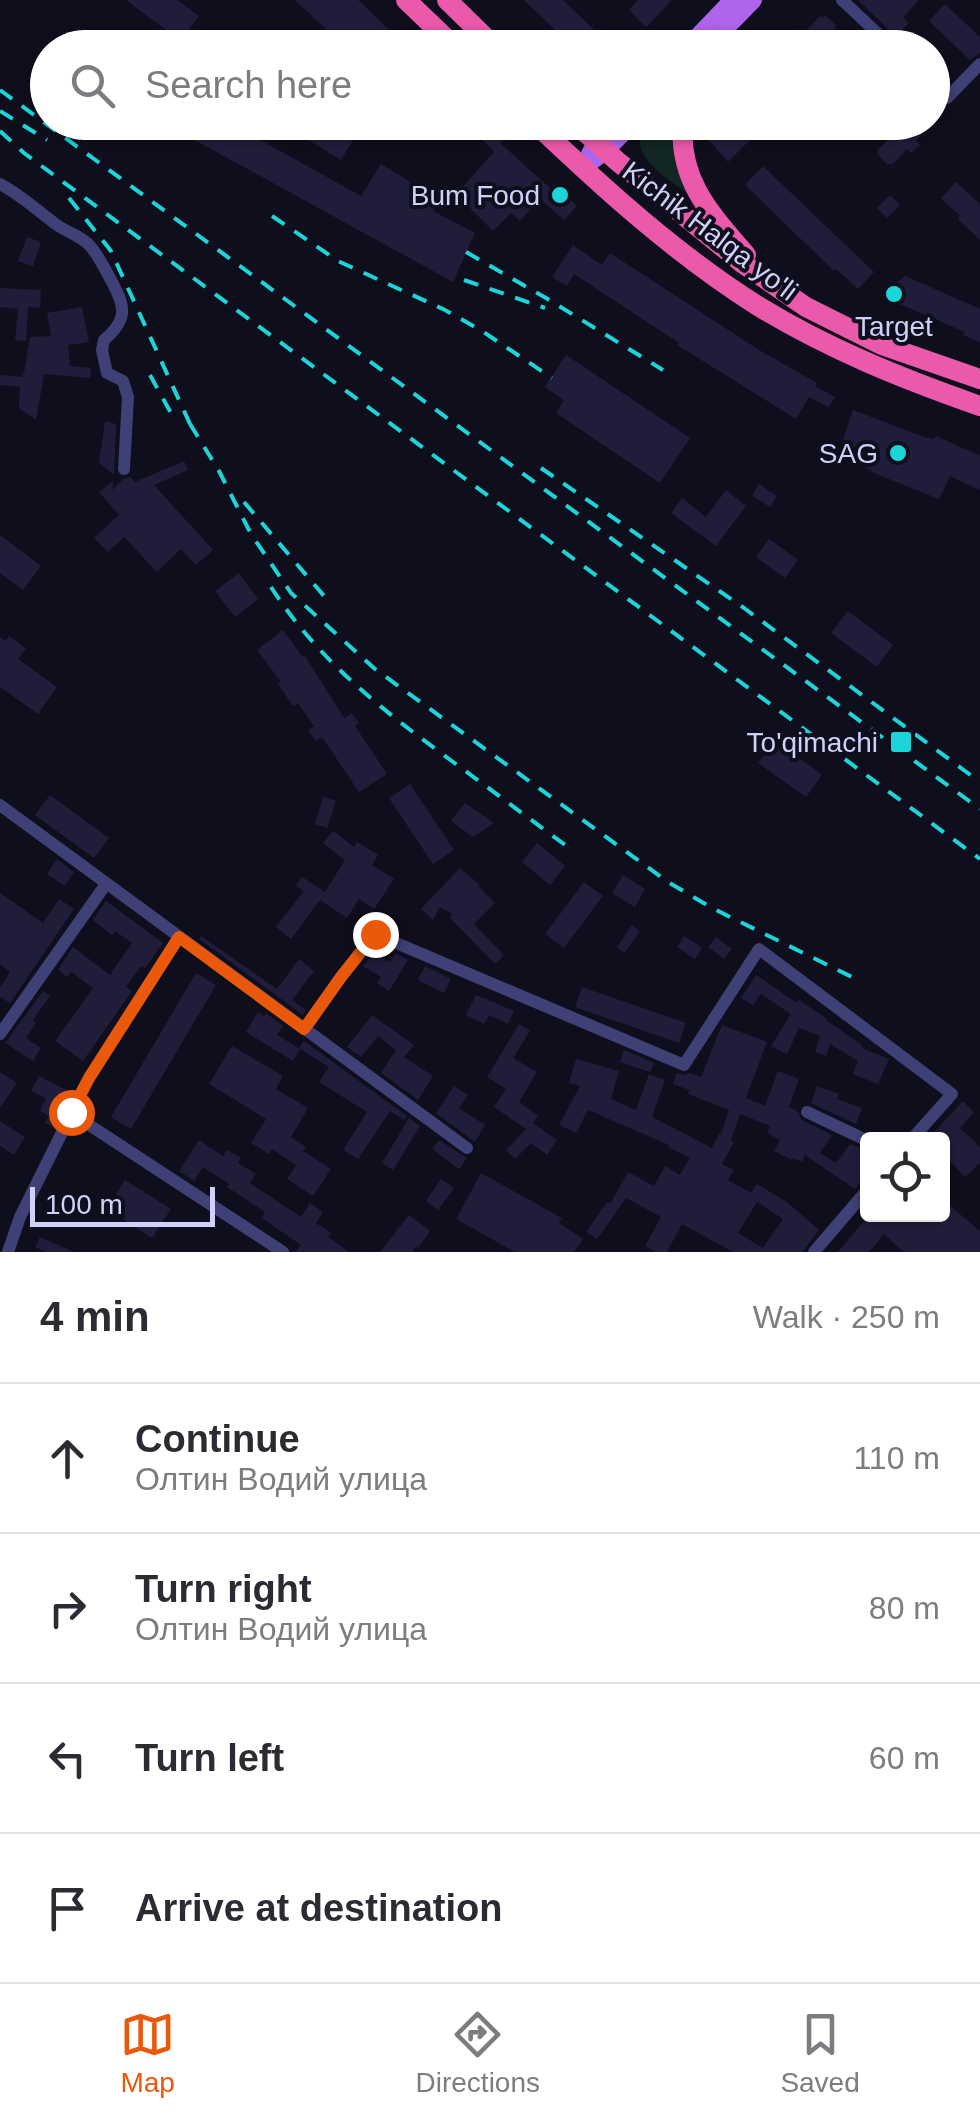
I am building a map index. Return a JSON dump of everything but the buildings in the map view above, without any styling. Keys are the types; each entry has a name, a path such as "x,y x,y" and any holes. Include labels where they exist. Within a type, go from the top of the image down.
{"highway":[{"path":"406,0 437,30"},
{"path":"447,0 478,30"},
{"name":"Kichik Halqa yo'li","path":"553,140 611,193 731,288 788,324 890,372 980,406"},
{"path":"576,162 590,140"},
{"name":"Kichik Halqa yo'li","path":"593,140 770,284 824,318 923,361 980,379"},
{"path":"683,140 684,160 694,188 770,284"},
{"path":"611,193 630,171"}],"main road":[{"path":"704,30 733,0"},
{"path":"724,30 753,0"}],"street":[{"path":"842,0 874,30"},
{"path":"950,95 980,64"},
{"path":"0,184 91,247 123,302 121,321 104,340 102,350 107,374 123,380 128,397 124,468"},
{"path":"0,805 466,1148"},
{"path":"0,1034 106,884"},
{"path":"304,1029 375,934 684,1064 760,949 952,1094 917,1132"},
{"path":"8,1252 20,1217 89,1078 179,937"},
{"path":"71,1112 282,1252"},
{"path":"807,1112 860,1137"},
{"path":"814,1252 860,1197"}],"green space":[{"path":"640,140 681,140 699,201 654,168"}],"railway":[{"path":"0,90 30,112"},
{"path":"0,111 30,130"},
{"path":"0,131 24,153 980,859"},
{"path":"68,140 980,809"},
{"path":"69,198 111,251 195,435"},
{"path":"272,216 338,261 445,310 552,378"},
{"path":"466,252 663,370"},
{"path":"464,280 545,308"},
{"path":"150,375 172,415"},
{"path":"190,424 251,534 291,593 375,669 668,882 854,978"},
{"path":"541,468 744,608 980,782"},
{"path":"244,502 324,596"},
{"path":"271,587 309,637 375,702 568,847"}],"place":[{"name":"Bum Food","path":"560,195"},
{"name":"Target","path":"894,294"},
{"name":"SAG","path":"898,453"},
{"name":"To'qimachi","path":"901,742"}],"route":[{"path":"71,1112 179,937 304,1029 375,934"}]}
